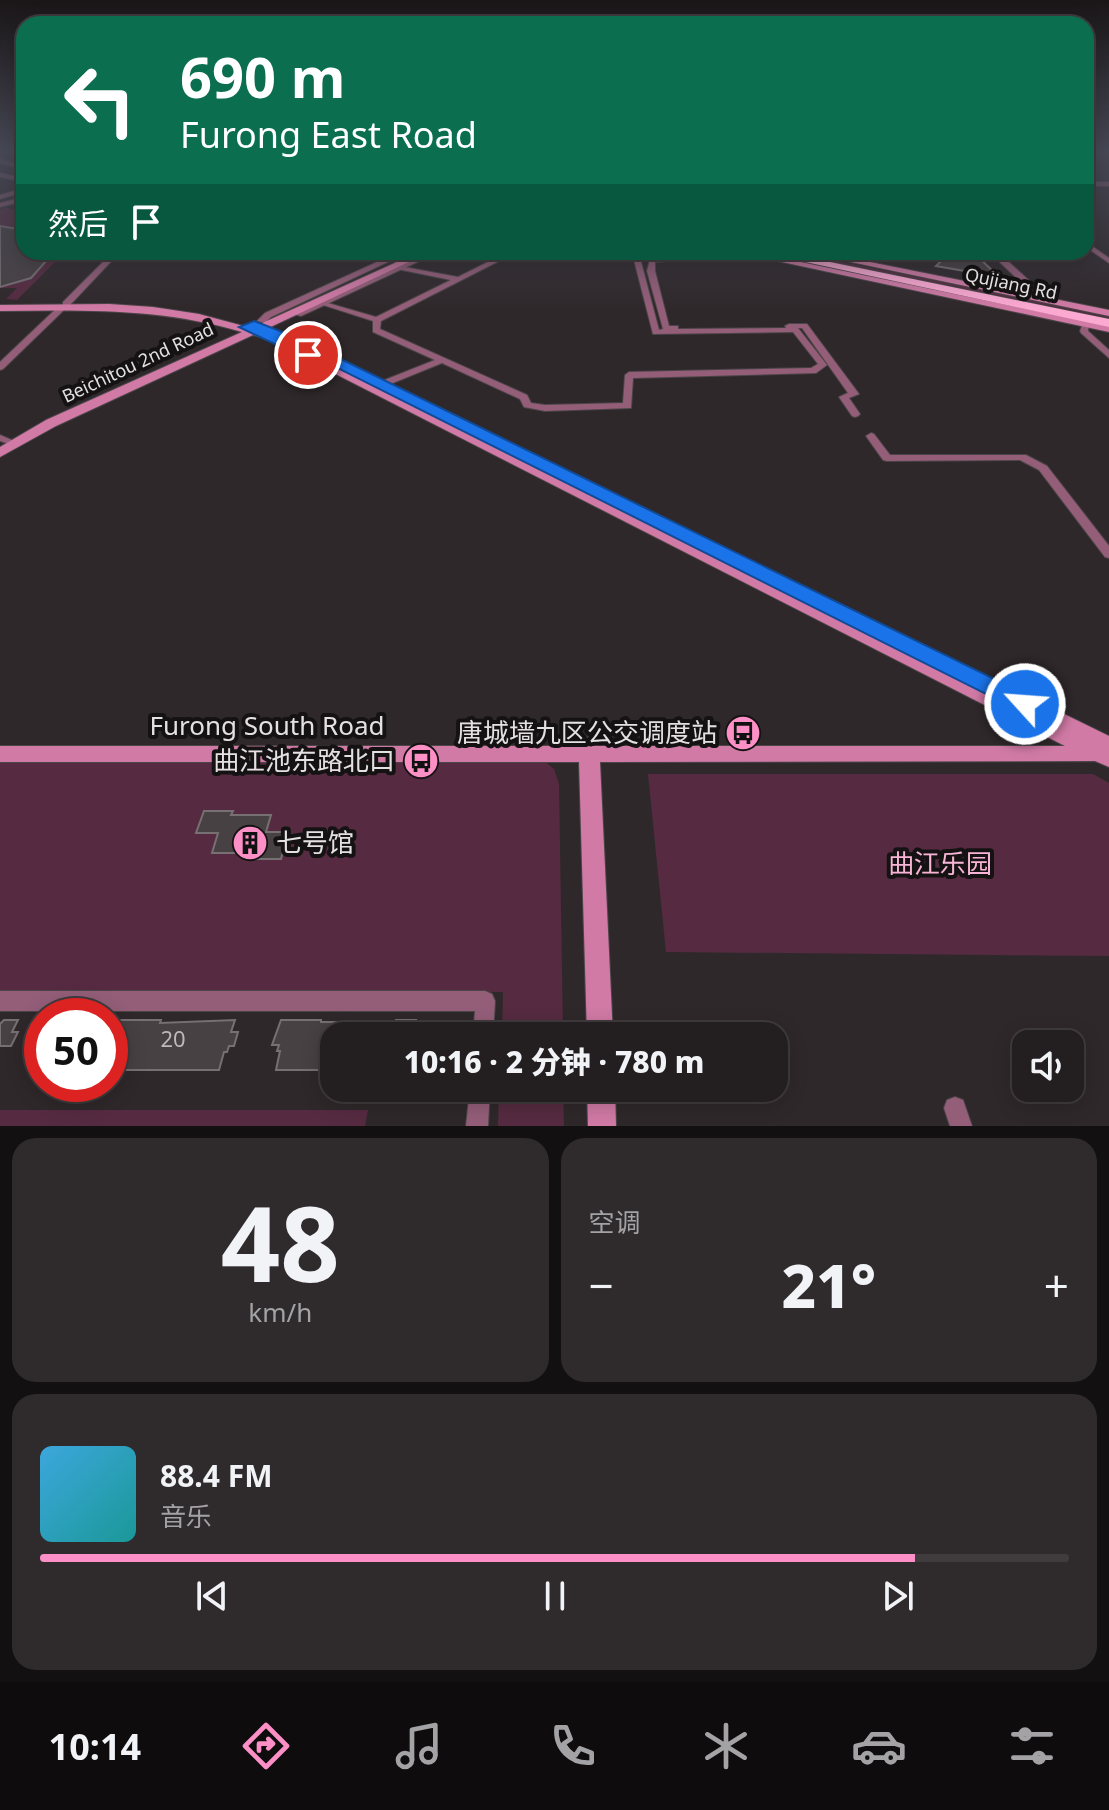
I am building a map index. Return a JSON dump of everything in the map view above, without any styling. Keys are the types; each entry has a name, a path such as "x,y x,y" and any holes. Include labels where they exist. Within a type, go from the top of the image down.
{"highway":[{"name":"Qujiang Rd","path":"821,260 1109,321"}],"main road":[{"name":"Beichitou 2nd Road","path":"0,453 51,423 398,260"},
{"name":"Beichitou 2nd Road","path":"3,441 408,260"},
{"path":"779,260 1109,329"},
{"path":"824,260 1109,313"},
{"path":"0,306 145,309 256,326 380,385 1107,751"},
{"path":"256,326 271,337 1080,744"},
{"name":"Furong South Road","path":"0,754 1080,744 1107,751"},
{"name":"Furong South Road","path":"0,745 1107,751"},
{"path":"589,749 599,1022"},
{"path":"601,1102 602,1126"}],"street":[{"path":"0,367 109,260"},
{"path":"256,326 268,315 388,260"},
{"path":"256,326 284,320 417,260"},
{"path":"321,303 377,320 496,260"},
{"path":"377,320 376,330 524,397 527,405 545,408 628,406 629,375 813,371 823,365 795,330 656,332 638,260"},
{"path":"652,260 651,271 666,328 804,326 854,394 844,397 855,414"},
{"path":"1002,260 1045,300"},
{"path":"399,268 459,279"},
{"path":"1086,325 1084,331 1109,355"},
{"path":"380,385 442,360"},
{"path":"871,436 887,458 1022,457 1043,468 1109,554"},
{"path":"0,1001 485,1001 484,1022"},
{"path":"477,1126 479,1102"}],"green space":[{"path":"6,207 16,210 16,260 57,260 17,300 6,299 17,288 0,288 0,209"},
{"path":"824,260 1109,314 1109,318"},
{"path":"0,759 544,761 554,769 559,784 563,1022 502,1022 503,992 0,992"},
{"name":"曲江乐园","path":"648,774 1093,774 1109,783 1109,956 666,952"},
{"path":"499,1102 563,1102 564,1126 498,1126"},
{"path":"0,1110 368,1110 365,1126 0,1126"}],"building":[{"path":"0,226 16,229 16,260 47,260 31,278 0,287"},
{"path":"937,260 981,260 999,277 936,266 940,262"},
{"name":"七号馆","path":"204,811 271,815 266,832 288,832 281,859 253,859 255,853 212,853 218,833 196,833"},
{"path":"4,1020 18,1020 12,1032 18,1032 11,1046 0,1046 0,1024"},
{"path":"128,1020 161,1020 160,1023 235,1020 231,1032 238,1032 234,1046 229,1046 224,1052 219,1070 128,1070"},
{"path":"281,1020 321,1020 320,1070 276,1070 280,1051 277,1051 279,1045 272,1045"}],"place":[{"name":"唐城墙九区公交调度站","path":"743,733"},
{"name":"曲江池东路北口","path":"421,761"},
{"name":"七号馆","path":"250,843"}],"route":[{"path":"308,355 245,327 254,325 293,341 1025,704"}]}
